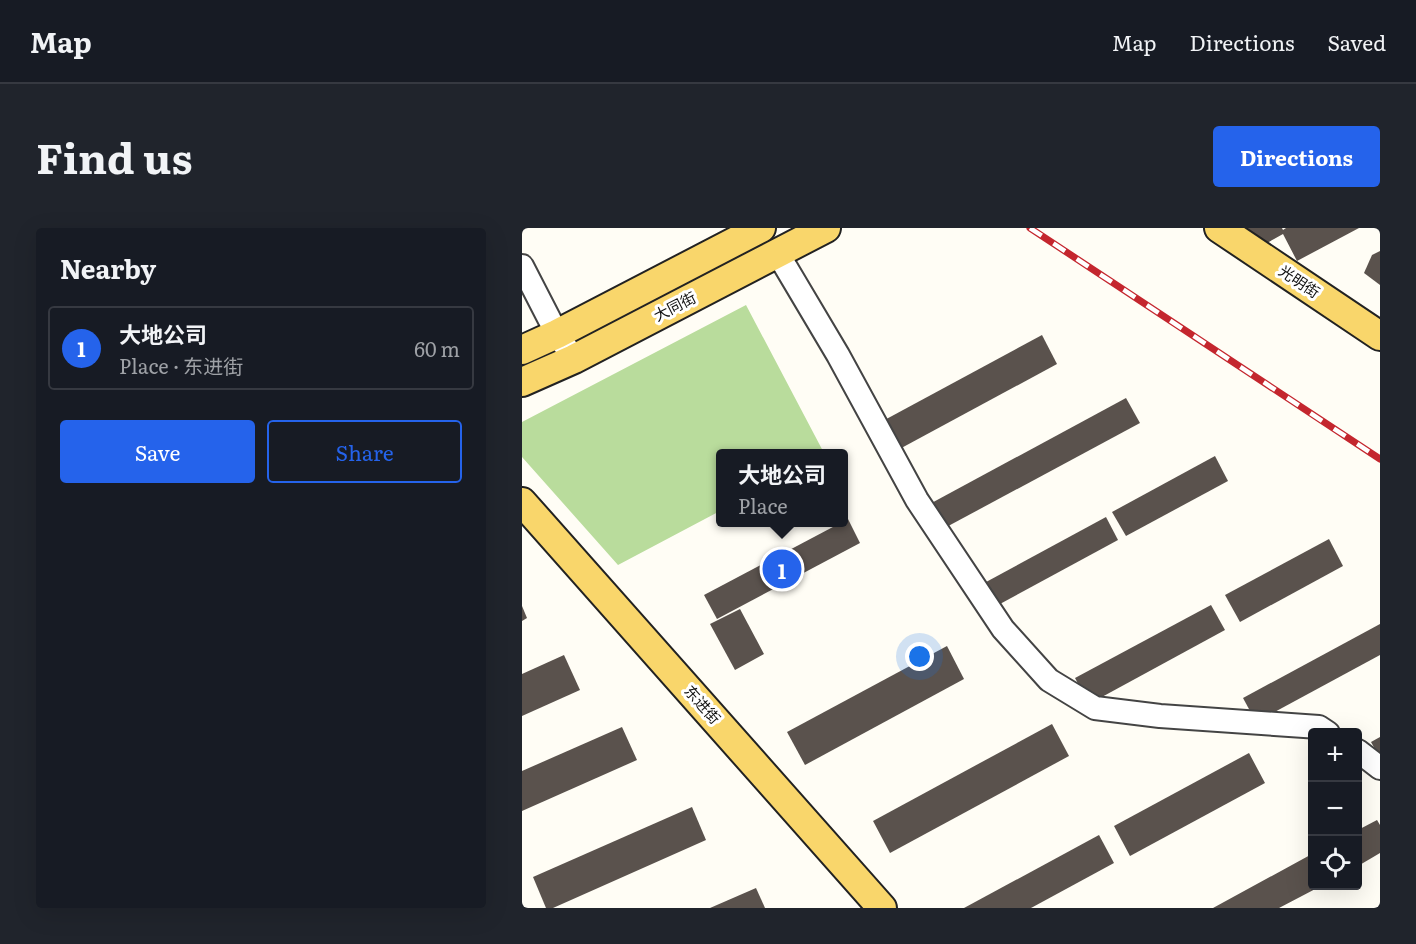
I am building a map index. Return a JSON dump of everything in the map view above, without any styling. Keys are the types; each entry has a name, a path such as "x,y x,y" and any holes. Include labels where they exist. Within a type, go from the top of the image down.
{"main road":[{"name":"大同街","path":"522,350 761,228"},
{"name":"大同街","path":"522,382 574,359 826,228"},
{"name":"光明街","path":"1218,228 1380,336"},
{"name":"东进街","path":"522,502 882,908"}],"street":[{"path":"778,254 838,355 917,500 1003,629 1049,680 1095,708 1160,716 1321,728"},
{"path":"522,266 557,334 574,359"},
{"path":"1362,753 1380,768"}],"green space":[{"path":"746,305 822,449 716,449 716,513 618,565 522,457 522,422"}],"building":[{"path":"1247,228 1282,228 1283,230 1286,228 1359,228 1297,261 1283,234 1258,248"},
{"path":"1380,251 1380,285 1364,273 1372,255"},
{"path":"1042,335 1057,364 894,452 879,423"},
{"path":"1126,398 1140,423 939,531 926,506"},
{"path":"1215,456 1228,481 1126,536 1112,512"},
{"path":"1106,517 1118,540 987,611 975,588"},
{"path":"848,519 860,543 717,619 704,595 833,527 848,527"},
{"path":"1329,539 1343,566 1240,622 1225,595"},
{"path":"1211,605 1225,630 1089,704 1075,678"},
{"path":"522,606 527,618 522,621"},
{"path":"740,609 764,654 735,670 710,624"},
{"path":"1380,624 1380,655 1256,722 1243,698"},
{"path":"947,646 964,679 805,765 787,732"},
{"path":"564,655 580,690 522,716 522,674"},
{"path":"1052,724 1069,756 890,853 873,821"},
{"path":"622,727 637,760 522,811 522,771"},
{"path":"1380,737 1380,758 1371,742"},
{"path":"1249,753 1265,783 1130,856 1114,826"},
{"path":"692,807 706,840 553,908 546,908 533,877"},
{"path":"1377,820 1380,825 1380,853 1362,864 1362,836 1362,828"},
{"path":"1099,835 1114,863 1031,908 964,908"},
{"path":"1308,856 1308,890 1313,890 1279,908 1213,908"},
{"path":"756,888 765,908 710,908"}],"railway":[{"path":"1030,228 1380,459"}],"place":[{"name":"大地公司","path":"782,569"}]}
